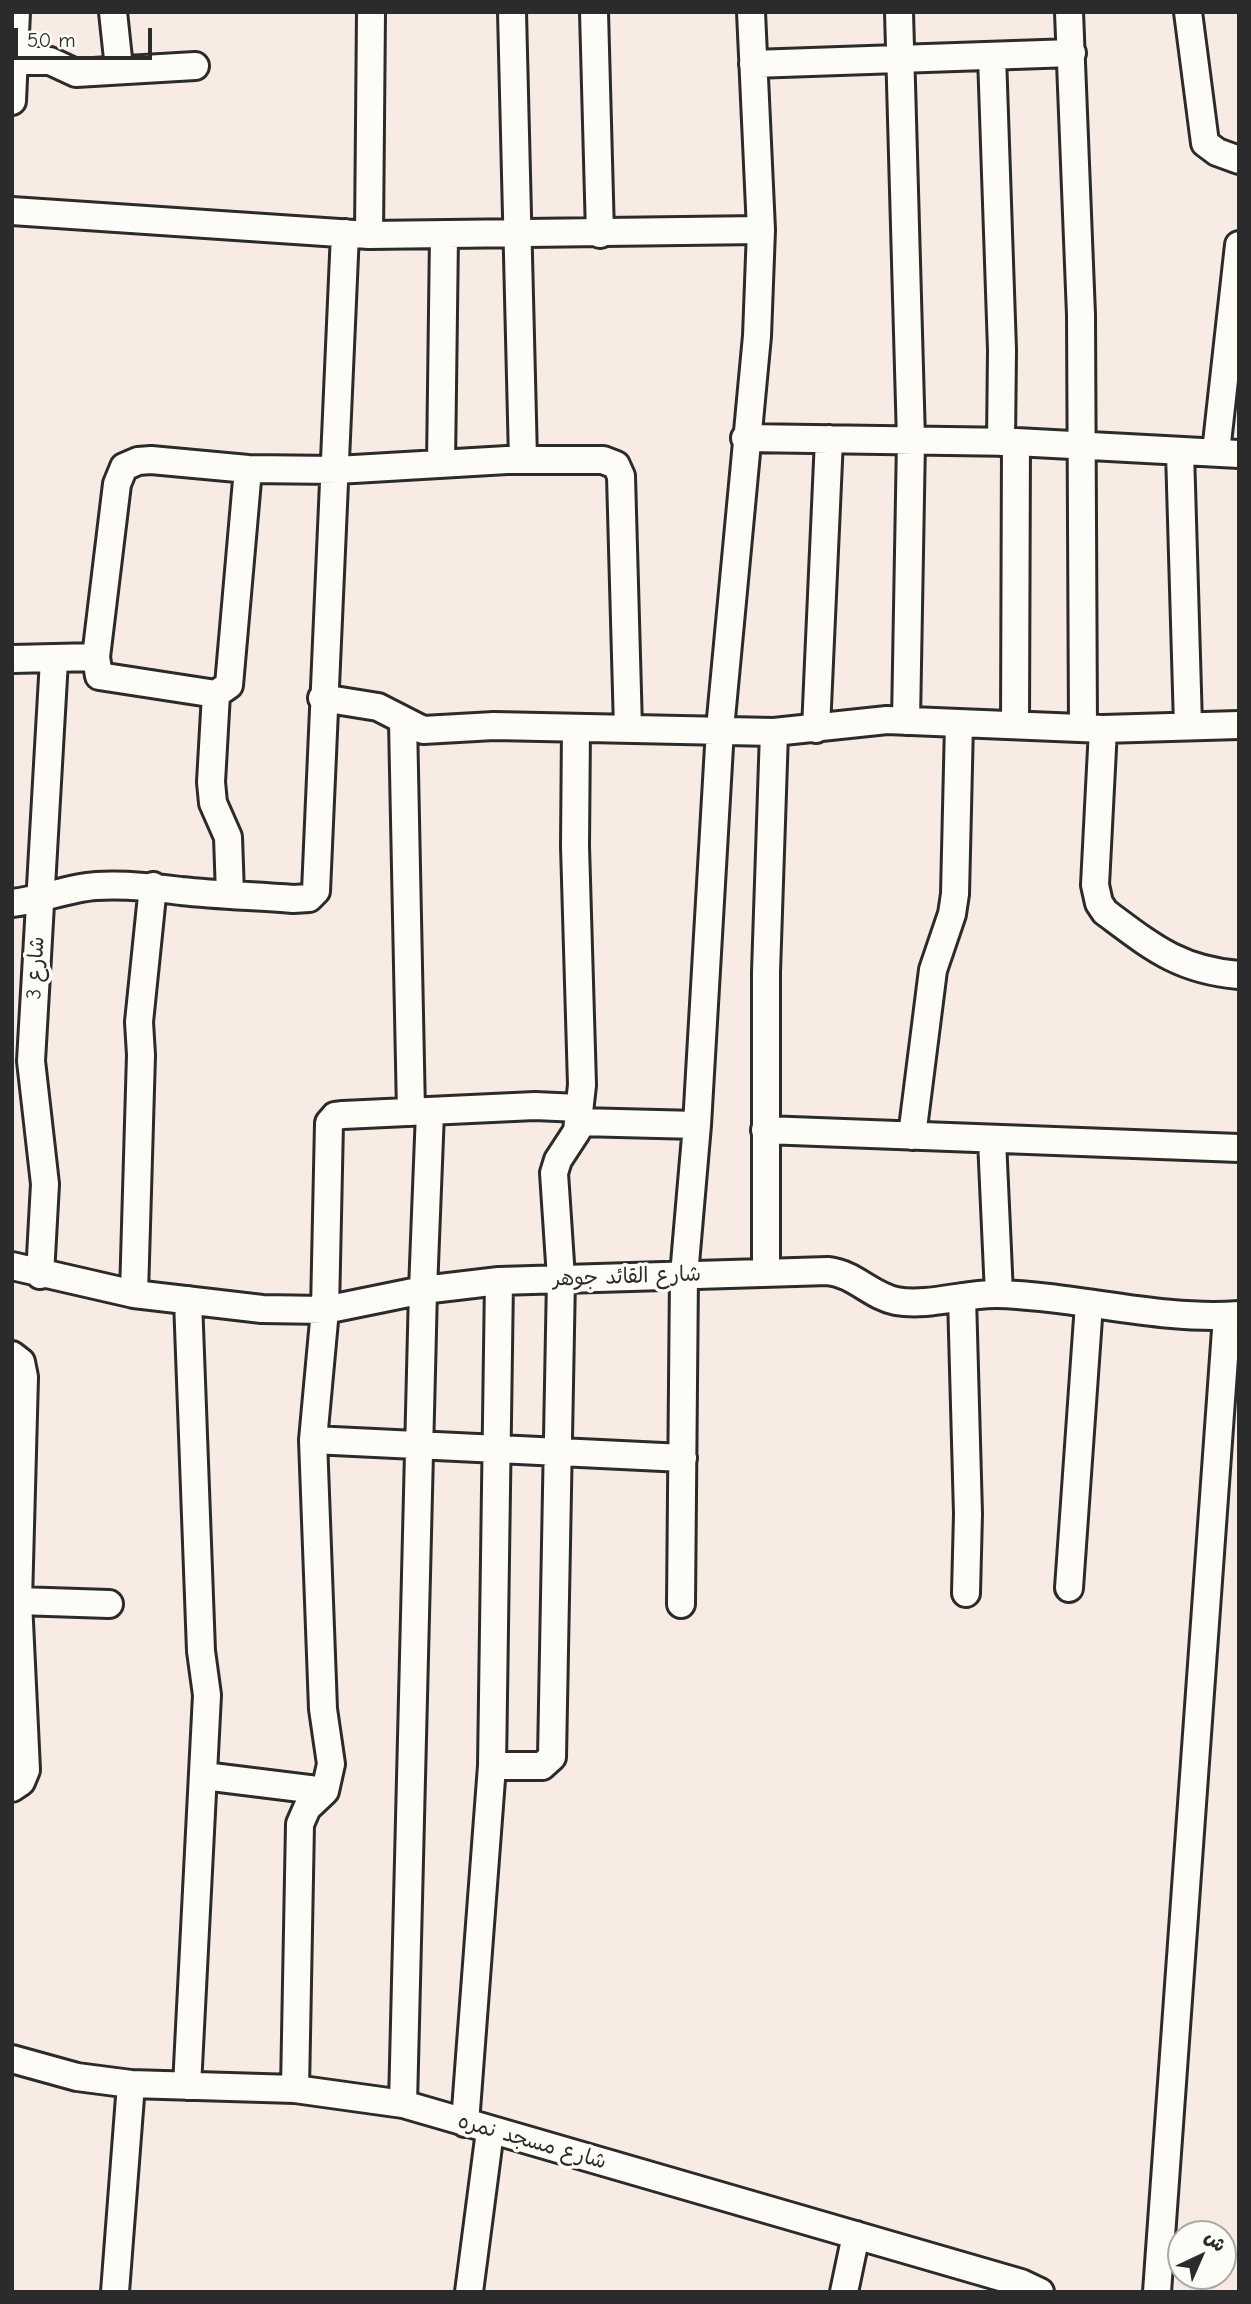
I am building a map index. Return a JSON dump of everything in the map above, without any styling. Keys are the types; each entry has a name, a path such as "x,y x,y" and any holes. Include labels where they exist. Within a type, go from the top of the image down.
{"street":[{"path":"12,101 16,12"},
{"path":"113,12 119,68"},
{"path":"12,903 40,900 79,887 153,886 303,899 316,891 322,698 371,12"},
{"path":"512,12 523,459"},
{"path":"594,12 600,234"},
{"path":"681,1604 684,1275 697,1125 720,729 745,438 757,336 761,230 751,12"},
{"path":"899,12 911,440 906,721"},
{"path":"1069,12 1093,728 1095,884 1099,903 1105,912 1168,958 1208,972 1239,975"},
{"path":"1188,12 1205,143 1217,152 1239,160"},
{"path":"754,64 1072,53"},
{"path":"992,56 1002,350 1009,442 1015,724"},
{"path":"15,61 50,61 76,73 119,68 195,66"},
{"path":"12,211 357,234 443,236 761,230"},
{"path":"441,464 443,236"},
{"path":"745,438 1009,442 1180,453 1227,453 1239,245"},
{"path":"816,729 829,439"},
{"path":"1180,453 1188,725"},
{"path":"248,469 229,685 216,694 103,678 95,671 96,657 117,484 124,467 138,461 151,460 248,469 337,470 523,459 603,460 618,469 628,728"},
{"path":"12,659 96,657"},
{"name":"شارع 3","path":"40,1275 45,1184 31,1061 54,660"},
{"path":"216,694 211,782 213,803 228,837 230,894"},
{"path":"322,698 378,707 423,730 494,726 774,732 816,729 854,722 906,721 1093,728 1239,725"},
{"path":"403,722 421,1112 423,1290 403,2104"},
{"path":"912,1136 933,970 954,904 959,724"},
{"path":"492,1766 542,1766 552,1757 561,1278 554,1173 579,1115 582,1085 576,911 576,728"},
{"path":"766,1273 766,972 774,732"},
{"path":"134,1294 141,1055 139,1022 153,886"},
{"path":"295,2089 300,1824 307,1808 325,1791 331,1764 323,1709 313,1440 325,1310 331,1119 343,1115 535,1106 579,1115 697,1125"},
{"path":"765,1130 1239,1148"},
{"path":"992,1140 999,1294"},
{"name":"شارع القائد جوهر","path":"12,1266 40,1275 134,1294 262,1309 325,1310 423,1290 499,1281 839,1272 892,1300 909,1303 999,1294 1160,1313 1233,1316"},
{"path":"469,2292 492,1766 499,1281"},
{"path":"962,1297 968,1514 966,1593"},
{"path":"187,2086 207,1695 201,1651 188,1300"},
{"path":"1069,1588 1089,1304"},
{"path":"1157,2292 1233,1316"},
{"path":"12,1355 21,1362 24,1377 18,1601 26,1770 21,1782 12,1788"},
{"path":"313,1440 683,1458"},
{"path":"18,1601 109,1604"},
{"path":"204,1776 325,1791"},
{"name":"شارع مسجد نمره","path":"12,2059 77,2077 131,2084 295,2089 403,2104 1021,2283 1040,2292"},
{"path":"116,2292 131,2084"},
{"path":"845,2292 856,2235"}]}
